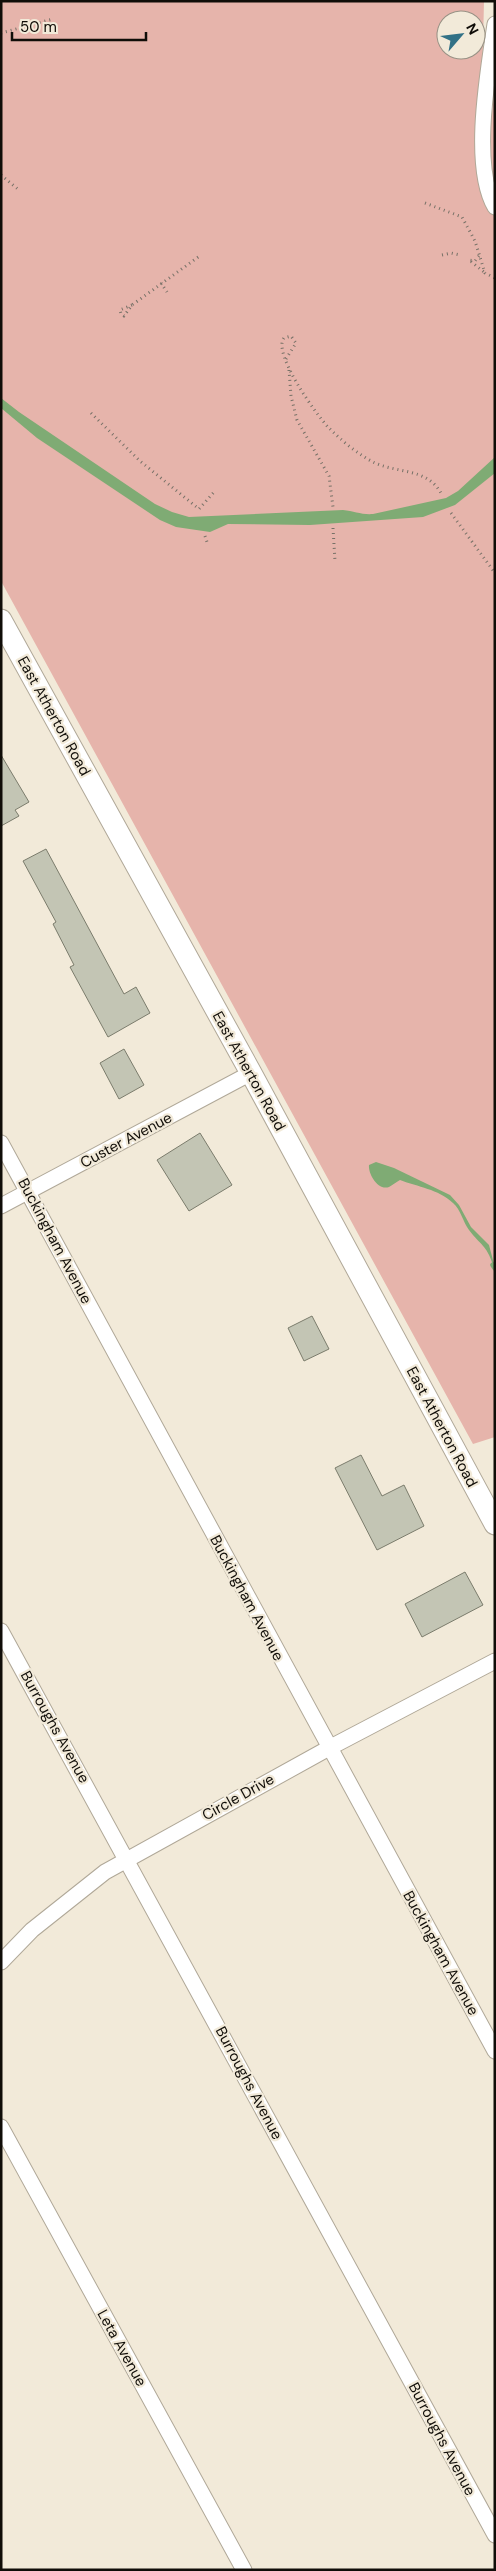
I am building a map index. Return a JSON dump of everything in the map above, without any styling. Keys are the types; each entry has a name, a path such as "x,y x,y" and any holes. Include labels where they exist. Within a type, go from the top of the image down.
{"street":[{"path":"495,24 482,160 488,195 495,207"},
{"name":"East Atherton Road","path":"1,620 251,1074 495,1524"},
{"name":"Custer Avenue","path":"1,1206 251,1074"},
{"name":"Buckingham Avenue","path":"1,1143 495,2051"},
{"name":"Burroughs Avenue","path":"1,1631 127,1858 495,2536"},
{"name":"Circle Drive","path":"1,1962 32,1930 105,1872 127,1858 329,1748 495,1661"},
{"name":"Leta Avenue","path":"1,2126 244,2570"}],"path":[{"path":"1,33 53,19"},
{"path":"1,175 19,190"},
{"path":"426,203 462,217 470,227 485,273"},
{"path":"442,255 451,253 460,255"},
{"path":"132,305 201,254"},
{"path":"479,256 475,261 469,260 485,273 495,278"},
{"path":"161,283 167,292"},
{"path":"286,359 296,343 291,336 282,341 286,359 289,369 290,396 298,420 329,476 334,507"},
{"path":"289,369 316,413 344,442 374,463 424,476 438,488 442,495"},
{"path":"91,413 140,460 199,509 215,491"},
{"path":"450,513 495,574"},
{"path":"333,528 335,561"},
{"path":"205,536 207,542"}],"shaded area":[{"path":"1,1 484,1 484,10 436,10 436,60 483,60 481,128 489,131 495,92 495,1437 473,1444 1,581"},
{"path":"1,398 155,504 189,517 343,510 373,514 446,498 458,491 495,457 495,473 455,505 423,517 310,525 228,524 210,532 176,527 160,520 37,438 1,408"},
{"path":"376,1162 394,1168 450,1195 459,1205 471,1227 489,1245 494,1264 485,1249 469,1230 453,1203 441,1194 400,1180 389,1187 381,1187 374,1181 369,1169 369,1165"}],"building":[{"path":"1,755 29,802 15,810 19,816 1,826"},
{"path":"46,849 124,994 136,987 150,1013 108,1037 70,967 74,965 53,924 56,922 23,861"},
{"path":"124,1049 144,1085 119,1099 100,1063"},
{"path":"200,1133 232,1185 189,1211 157,1160"},
{"path":"312,1316 329,1349 304,1361 288,1328"},
{"path":"361,1455 382,1496 404,1485 424,1526 377,1550 335,1468"},
{"path":"465,1572 483,1605 422,1637 405,1604"}]}
